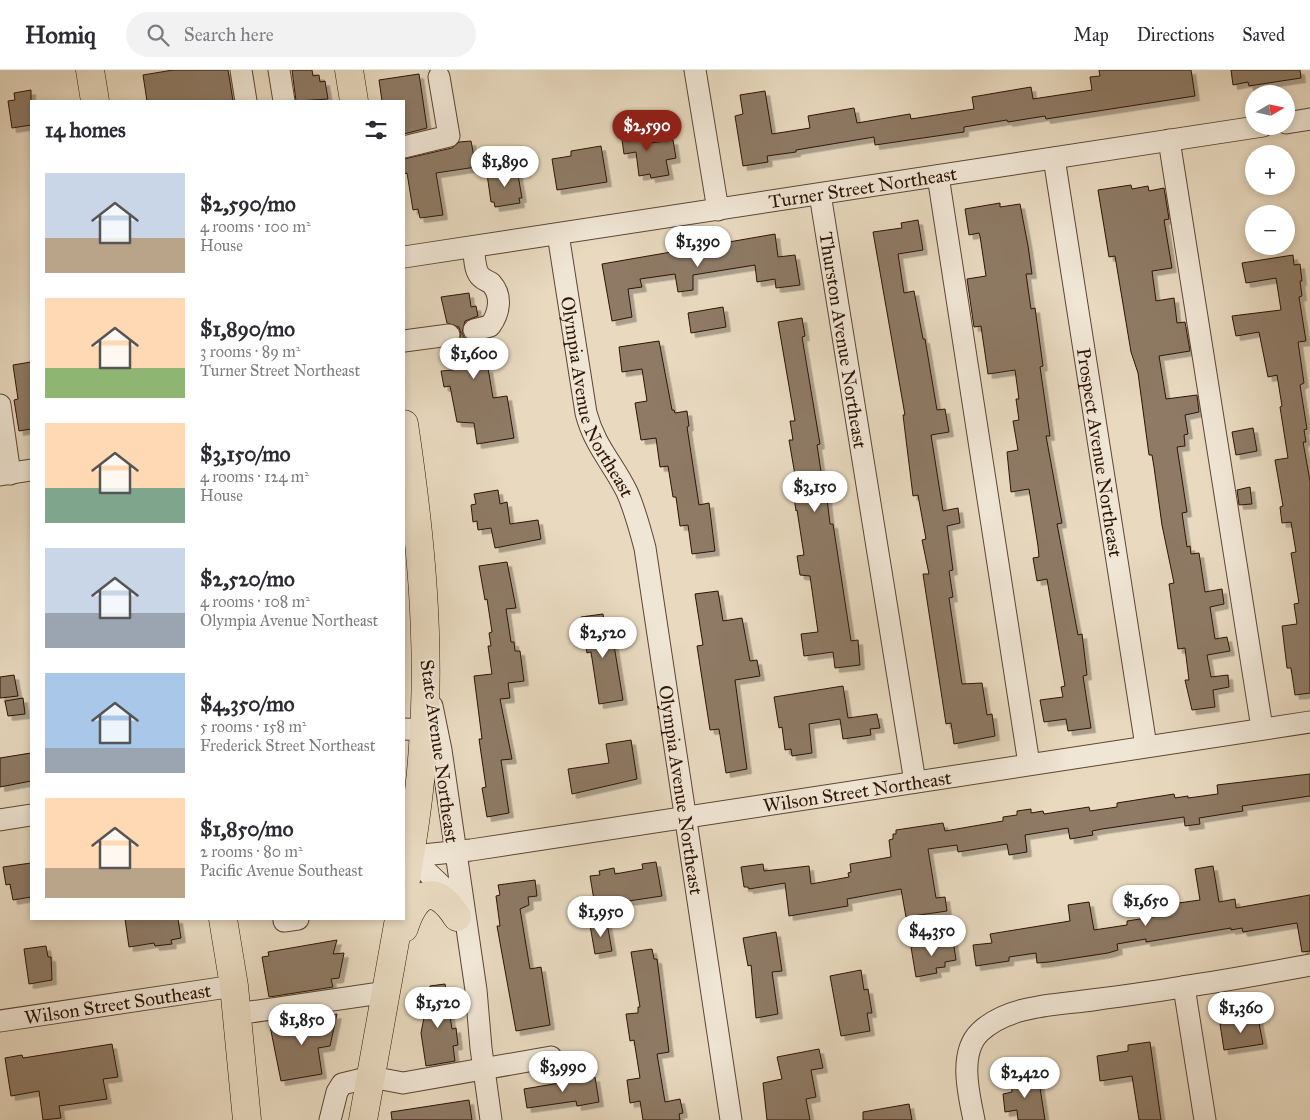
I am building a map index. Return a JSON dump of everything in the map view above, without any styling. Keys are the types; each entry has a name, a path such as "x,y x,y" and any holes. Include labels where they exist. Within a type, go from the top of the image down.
{"main road":[{"path":"90,70 95,100"},
{"path":"349,70 354,100"},
{"name":"State Avenue Northeast","path":"405,431 420,542 426,672"},
{"path":"405,880 414,730 426,672"},
{"path":"388,981 413,904 422,896 438,895 457,917"},
{"path":"223,920 234,986 247,1120"},
{"path":"363,1120 399,920"}],"street":[{"path":"241,70 246,100"},
{"path":"280,70 284,100"},
{"path":"696,70 718,210"},
{"path":"405,147 449,136 439,77"},
{"path":"1295,122 1310,119"},
{"name":"Turner Street Northeast","path":"405,257 1245,129"},
{"path":"1169,140 1262,728"},
{"name":"Prospect Avenue Northeast","path":"1054,158 1146,746"},
{"path":"938,176 1029,764"},
{"name":"Thurston Avenue Northeast","path":"820,194 914,782"},
{"name":"Olympia Avenue Northeast","path":"558,234 586,413 591,434 626,491 636,516 645,548 731,1120"},
{"path":"473,247 476,269 481,277 494,288 498,307 498,316 490,326 474,330"},
{"path":"405,341 449,335"},
{"path":"0,405 5,474 30,470"},
{"name":"State Avenue Northeast","path":"426,672 441,750 456,852 476,990 482,1058 491,1120"},
{"name":"Wilson Street Northeast","path":"407,856 456,852 1310,722"},
{"path":"0,820 30,815"},
{"name":"State Avenue Northeast","path":"407,856 445,890 453,903 482,1058"},
{"path":"974,1120 968,1088 968,1064 971,1046 979,1032 1003,1017 1029,1009 1184,987 1310,965"},
{"path":"237,1014 388,981"},
{"name":"Wilson Street Southeast","path":"0,1022 234,986"},
{"path":"1184,987 1205,1120"},
{"path":"330,1120 337,1092 342,1084 371,1077 403,1083 482,1058 552,1057"}],"building":[{"path":"173,70 228,70 233,100 147,100 143,75"},
{"path":"292,70 312,70 313,76 319,75 320,82 325,81 328,99 296,100"},
{"path":"1099,70 1191,70 1195,96 1046,119 1045,116 1008,122 1007,120 964,127 964,132 875,145 874,137 767,156 768,162 743,166 735,116 743,114 740,95 765,91 772,134 810,128 808,116 854,108 857,123 910,114 911,119 974,109 972,97 1031,87 1033,99 1092,90 1090,77 1100,76"},
{"path":"1231,70 1300,70 1301,78 1256,85 1249,85 1248,82 1233,85"},
{"path":"419,74 427,128 405,134 405,100 382,100 379,80"},
{"path":"31,90 30,125 12,128 8,101 15,100 14,93"},
{"path":"640,123 643,144 673,140 676,158 666,160 669,175 651,178 650,174 639,176 636,152 624,154 620,126"},
{"path":"471,141 476,167 436,173 443,215 420,218 418,209 413,210 407,173 405,174 405,159 452,148 459,142"},
{"path":"601,146 607,182 557,190 552,159 571,156 571,151"},
{"path":"517,169 522,198 519,198 520,203 495,207 494,202 491,202 487,174"},
{"path":"1131,185 1132,189 1148,186 1149,191 1164,188 1169,219 1164,220 1172,268 1152,271 1156,301 1174,298 1177,323 1185,322 1190,351 1159,356 1166,399 1197,395 1199,412 1185,415 1188,434 1184,435 1185,446 1177,447 1187,512 1182,513 1187,547 1190,546 1191,554 1199,553 1205,592 1222,589 1224,604 1210,607 1215,639 1227,637 1230,651 1207,655 1211,677 1228,675 1229,687 1213,690 1215,707 1192,710 1185,680 1189,680 1185,648 1178,649 1169,584 1174,583 1162,525 1152,455 1149,455 1138,373 1131,352 1115,256 1109,257 1098,190"},
{"path":"1000,203 1000,207 1020,204 1028,246 1032,274 1026,274 1031,309 1035,308 1043,366 1040,367 1050,436 1046,436 1062,523 1057,524 1078,635 1082,634 1087,675 1083,676 1091,728 1068,731 1066,719 1044,722 1040,700 1063,697 1061,687 1065,686 1047,579 1037,581 1033,558 1039,557 1029,489 1011,492 1007,452 1018,450 1013,421 1019,420 1016,399 1019,399 1015,370 988,374 981,326 974,327 967,279 986,276 980,236 979,233 969,235 965,209"},
{"path":"918,220 923,250 898,254 904,293 914,291 923,339 925,339 937,410 945,409 949,432 931,435 943,511 958,508 960,523 947,526 953,570 949,571 953,597 949,598 962,684 982,683 987,715 992,714 995,736 954,744 951,723 946,724 923,574 929,574 922,540 926,539 918,495 913,496 903,415 905,415 873,232 902,228 901,223"},
{"path":"775,234 778,257 795,255 800,285 776,288 775,279 757,282 755,265 693,275 693,290 678,292 675,274 640,279 642,287 628,289 632,317 612,321 602,264"},
{"path":"1293,255 1294,265 1300,264 1302,296 1299,297 1306,341 1298,342 1304,383 1300,385 1307,429 1304,430 1306,442 1303,442 1310,481 1310,693 1295,695 1291,668 1287,668 1282,626 1297,624 1294,604 1299,603 1291,553 1296,552 1291,522 1282,523 1280,507 1283,506 1275,460 1288,458 1277,375 1268,377 1259,332 1236,336 1232,316 1281,310 1276,278 1246,283 1242,263"},
{"path":"469,293 471,307 476,306 478,316 465,321 462,333 465,339 476,342 480,369 488,368 493,398 507,396 514,438 477,444 474,423 457,422 450,386 444,387 441,371 454,370 451,347 457,345 461,334 459,327 447,323 441,297"},
{"path":"723,307 726,327 691,333 688,313"},
{"path":"802,318 805,336 802,337 820,444 817,445 824,491 826,490 830,524 833,524 851,641 858,640 860,665 835,668 833,652 804,656 801,634 818,632 810,576 800,575 797,556 804,555 797,510 794,497 791,497 789,482 796,481 789,440 793,440 790,421 795,421 778,322"},
{"path":"659,341 672,410 675,413 687,411 689,426 687,427 699,505 709,503 715,551 692,554 688,525 680,526 676,497 673,497 668,466 660,467 656,438 641,440 635,403 647,401 642,369 622,372 619,347"},
{"path":"30,362 30,429 19,431 14,400 18,399 13,365"},
{"path":"1253,428 1257,451 1236,455 1232,432"},
{"path":"1250,487 1252,504 1239,505 1237,490"},
{"path":"498,490 500,504 507,502 510,524 538,520 541,539 495,548 491,528 478,530 477,521 473,522 471,505 476,504 474,494"},
{"path":"507,562 516,608 506,609 511,642 514,642 515,651 520,651 524,681 508,683 510,698 500,699 512,759 501,760 509,813 487,817 482,788 486,787 479,739 482,739 474,676 492,674 488,646 491,646 489,633 492,632 479,566"},
{"path":"718,591 723,621 742,618 750,661 757,660 760,676 735,680 747,769 726,773 719,729 710,730 697,646 703,645 695,594"},
{"path":"603,614 606,634 612,633 623,700 599,704 591,652 587,653 581,617"},
{"path":"14,675 18,696 0,698 0,677"},
{"path":"843,686 848,718 877,714 880,728 870,729 871,735 843,739 840,719 809,724 812,753 792,756 791,749 785,750 782,727 779,728 774,697"},
{"path":"23,698 25,714 8,716 5,701"},
{"path":"631,740 637,779 572,794 568,769 609,763 606,744"},
{"path":"30,753 30,781 0,787 0,758"},
{"path":"1310,774 1310,796 1242,806 1243,811 1199,818 1200,824 1185,826 1184,817 1102,829 1092,831 1093,835 1070,839 1068,828 1025,835 1027,852 1009,855 1007,844 958,852 957,845 928,849 936,898 945,897 947,911 906,917 901,889 847,899 848,906 789,916 785,883 749,889 744,887 741,867 763,864 764,871 809,866 811,884 849,877 848,873 851,872 850,864 891,857 889,840 893,839 893,834 896,834 896,830 943,823 945,831 1003,821 1003,817 1017,815 1017,811 1031,809 1031,813 1043,811 1044,814 1089,807 1090,811 1117,807 1117,803 1174,794 1175,798 1188,796 1188,798 1218,794 1217,785"},
{"path":"656,862 662,896 595,906 590,876 600,875 599,871 614,868 615,874 643,869 642,864"},
{"path":"30,863 30,897 13,900 10,884 6,885 3,867"},
{"path":"1213,866 1219,902 1235,899 1236,908 1310,895 1310,951 1302,952 1297,923 1243,932 1242,928 1231,930 1231,928 1146,942 1146,939 1117,944 1118,950 1108,953 1049,962 1037,963 1036,953 1009,957 1009,961 976,966 973,945 992,943 990,934 1070,921 1068,905 1089,902 1094,930 1127,925 1127,921 1172,914 1171,904 1200,900 1195,869"},
{"path":"535,880 537,896 528,897 529,905 520,909 530,969 541,967 550,1025 516,1031 497,926 500,926 496,896 500,895 498,885"},
{"path":"125,920 178,920 181,938 171,940 172,944 155,946 154,943 129,947"},
{"path":"607,923 612,951 595,954 590,925"},
{"path":"776,932 782,971 772,972 778,1014 756,1018 751,965 748,966 743,938"},
{"path":"337,940 333,954 344,953 339,978 331,979 333,987 269,997 262,957 269,956 268,952"},
{"path":"953,940 956,960 945,962 945,967 936,968 937,973 916,977 911,947"},
{"path":"46,946 48,957 51,957 52,980 29,984 24,949"},
{"path":"652,949 654,959 657,959 669,1052 657,1054 665,1102 680,1099 683,1113 679,1114 680,1120 643,1120 640,1101 630,1103 627,1080 640,1078 634,1040 630,1041 626,1014 638,1013 638,1007 640,1007 631,952"},
{"path":"861,970 864,990 868,989 872,1013 867,1013 870,1031 841,1036 830,976"},
{"path":"445,984 452,1029 456,1028 458,1045 453,1046 455,1061 426,1066 421,1033 430,986"},
{"path":"337,1014 330,1046 318,1048 322,1074 281,1081 270,1026"},
{"path":"1258,1018 1263,1044 1224,1050 1220,1024"},
{"path":"1150,1042 1161,1120 1139,1120 1132,1076 1100,1081 1097,1056 1128,1051 1128,1045"},
{"path":"112,1044 118,1077 103,1079 107,1099 59,1106 61,1118 43,1120 39,1091 11,1096 5,1058 22,1055 23,1058"},
{"path":"819,1049 823,1068 811,1070 816,1097 806,1099 810,1120 767,1120 763,1083 782,1079 777,1057"},
{"path":"1038,1075 1045,1120 1018,1120 1017,1110 1005,1112 1003,1094 1012,1092 1011,1079"},
{"path":"595,1077 599,1102 577,1106 576,1101 527,1108 524,1089"},
{"path":"469,1100 472,1120 392,1120 391,1112"},
{"path":"909,1104 912,1120 863,1120 863,1112"}]}
